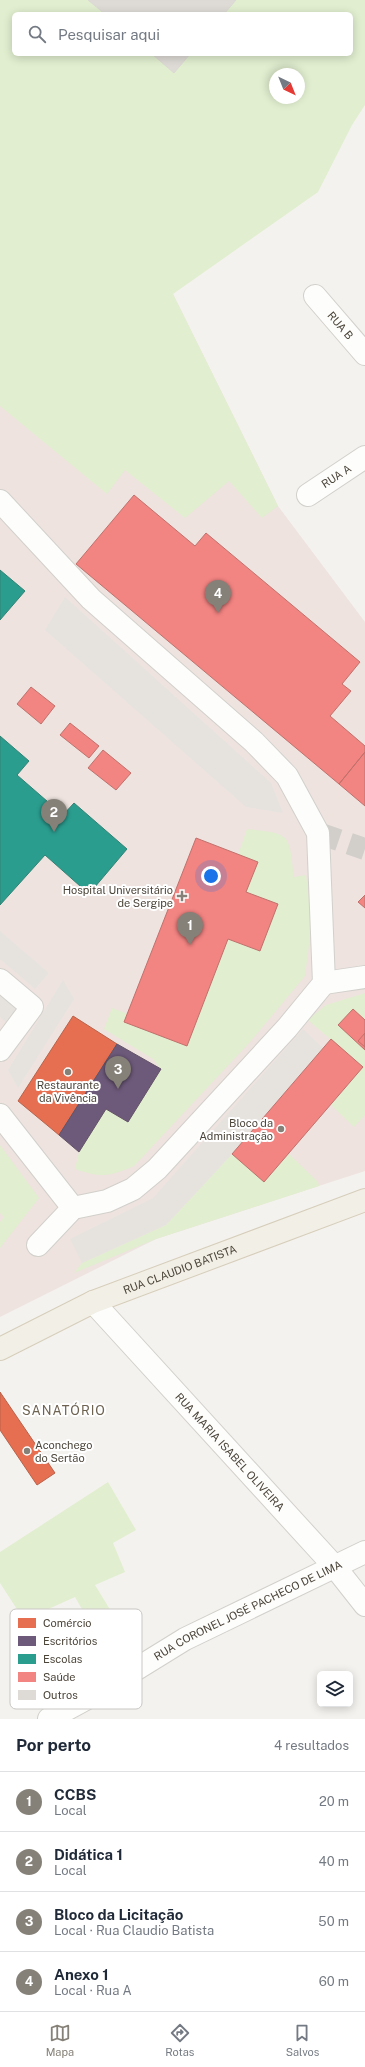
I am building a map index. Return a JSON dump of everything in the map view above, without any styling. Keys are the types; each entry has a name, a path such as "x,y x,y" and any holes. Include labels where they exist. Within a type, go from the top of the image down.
{"main road":[{"name":"RUA CLAUDIO BATISTA","path":"0,1349 93,1302 364,1202"}],"street":[{"name":"RUA B","path":"315,296 365,354"},
{"name":"RUA A","path":"308,495 365,457"},
{"path":"0,501 91,600 254,742 287,776 318,833 324,983 288,1028 157,1169 134,1189 107,1201 73,1208 38,1245"},
{"path":"324,983 365,977"},
{"path":"0,980 32,1007 0,1050"},
{"path":"0,1115 73,1208"},
{"name":"RUA MARIA ISABEL OLIVEIRA","path":"93,1302 335,1567 365,1605"},
{"name":"RUA CORONEL JOSÉ PACHECO DE LIMA","path":"142,1666 185,1639 365,1552"},
{"name":"RUA CORONEL JOSÉ PACHECO DE LIMA","path":"50,1719 68,1709"}],"shaded area":[{"name":"Hospital Universitário de Sergipe","path":"0,158 173,294 278,506 365,622 365,1171 156,1239 0,1317"},
{"path":"65,597 271,783 283,813 246,807 45,630"},
{"path":"0,931 49,973 35,989 0,959"},
{"path":"63,980 74,999 18,1088 8,1070"},
{"path":"0,993 20,1011 8,1024 0,1017"},
{"path":"303,1029 323,1048 232,1154 166,1225 82,1263 70,1239 153,1198"}],"green space":[{"path":"0,0 365,0 365,105 352,125 318,192 173,294 278,506 262,518 229,481 185,518 125,470 107,494 0,406"},
{"path":"247,829 272,832 285,838 289,844 291,852 294,877 306,875 312,922 305,976 250,1042 134,1166 105,1175 92,1174 75,1169 79,1152 106,1109 128,1122 161,1069 153,1059 104,1029 112,1008 128,1014 124,1022 187,1046 228,939 260,951 278,904 246,892 238,855"},
{"path":"365,993 365,1115 354,1127 331,1105 363,1067 308,1020 326,1005"},
{"path":"0,1145 39,1198 0,1248 0,1222 4,1217 0,1213"},
{"path":"232,1154 264,1182 289,1154 318,1182 319,1186 156,1239 74,1273 82,1263 166,1225"},
{"path":"108,1482 136,1530 113,1543 125,1572 95,1585 110,1609 82,1609 75,1597 48,1609 17,1609 0,1583 0,1552"}],"building: Comércio":[{"name":"Restaurante da Vivência","path":"73,1016 117,1044 59,1135 18,1101"},
{"name":"Aconchego do Sertão","path":"0,1392 55,1473 37,1485 0,1430"}],"building: Escritórios":[{"path":"117,1044 161,1069 128,1122 106,1109 79,1152 59,1135"}],"building: Escolas":[{"path":"0,570 25,591 0,620"},
{"path":"0,736 29,761 17,775 63,815 74,803 127,849 89,894 45,855 0,905"}],"building: Saúde":[{"path":"134,495 195,546 206,533 360,662 342,684 351,691 330,716 365,746 365,752 339,784 76,564"},
{"path":"31,687 55,706 41,724 17,704"},
{"path":"70,723 99,746 89,758 60,735"},
{"path":"103,750 131,773 116,790 88,768"},
{"path":"365,752 365,806 339,784"},
{"path":"196,838 258,862 246,892 278,904 260,951 228,939 187,1046 124,1022"},
{"path":"365,895 365,908 358,902"},
{"path":"353,1009 365,1020 365,1050 338,1025"},
{"path":"365,1033 365,1047 358,1041"},
{"name":"Bloco da Administração","path":"331,1039 363,1067 264,1182 232,1154"}],"building: Outros":[{"path":"88,0 236,0 226,12 103,12"},
{"path":"154,56 188,56 174,73"}],"tunnel":[{"path":"318,833 365,849"}],"place":[{"name":"Anexo 1","path":"218,613"},
{"name":"Didática 1","path":"54,832"},
{"name":"Hospital Universitário de Sergipe","path":"182,896"},
{"name":"CCBS","path":"190,945"},
{"name":"Restaurante da Vivência","path":"68,1072"},
{"name":"Bloco da Licitação","path":"118,1089"},
{"name":"Bloco da Administração","path":"281,1129"},
{"name":"Aconchego do Sertão","path":"27,1451"}],"district":[{"name":"SANATÓRIO","path":"64,1410"}]}
